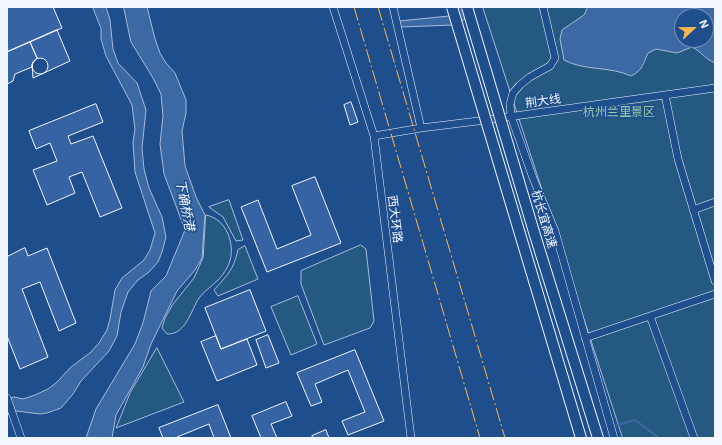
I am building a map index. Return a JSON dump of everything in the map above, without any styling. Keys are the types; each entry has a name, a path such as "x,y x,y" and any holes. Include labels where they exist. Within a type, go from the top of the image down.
{"highway":[{"path":"452,7 581,438"},
{"name":"杭长宜高速","path":"467,7 534,232 598,438"},
{"path":"552,341 577,438"}],"street":[{"name":"西大环路","path":"333,7 374,136 411,438"},
{"path":"393,7 421,128"},
{"path":"543,7 555,58 550,66 530,77 513,93 510,104 511,116 533,178 555,231 614,438"},
{"name":"荆大线","path":"374,136 421,128 715,88"},
{"path":"665,95 678,159 715,281"},
{"path":"693,210 715,202"},
{"path":"585,338 715,294"},
{"path":"650,316 694,438"},
{"path":"7,398 21,436"}],"green space":[{"name":"杭州兰里景区","path":"483,7 715,7 715,438 623,438"},
{"path":"229,200 243,240 236,241 223,217 209,207"},
{"path":"206,215 216,219 226,230 231,247 230,259 222,276 199,298 183,326 174,333 167,334 162,328 165,318 173,304 194,278 203,258"},
{"path":"361,245 366,249 374,321 370,328 324,345 301,284 301,271"},
{"path":"245,246 258,279 218,296 214,290 232,268 238,250"},
{"path":"298,296 317,344 291,355 271,307"},
{"path":"157,348 184,402 116,428 130,393"}],"water":[{"path":"93,7 106,7 110,20 113,49 118,63 137,83 146,110 142,148 144,169 149,188 162,217 166,237 158,262 149,272 138,280 128,292 121,312 117,336 109,351 81,381 73,394 61,408 40,414 16,411 7,415 7,399 14,397 23,399 48,389 71,367 91,352 99,343 107,330 115,290 122,278 144,260 150,250 155,233 135,172 133,142 135,129 132,105 106,56 101,39 101,29"},
{"name":"下确桥港","path":"124,7 147,7 160,53 175,73 186,100 186,113 182,131 185,166 196,197 205,215 202,258 195,270 177,291 151,344 143,367 116,415 112,438 86,438 96,409 135,344 143,323 151,291 166,276 185,230 164,174 160,144 163,116 161,94 131,42"},
{"path":"459,7 473,7 467,18 454,25 401,27 399,21 449,16"},
{"path":"588,7 715,7 715,63 694,48 714,48 714,8 674,8 674,48 690,48 677,53 656,49 648,53 640,69 631,76 614,71 580,66 564,60 560,39 562,30 584,15"}],"building":[{"path":"7,7 53,7 62,28 7,52"},
{"path":"57,30 70,61 33,78 32,64 37,58 30,42"},
{"path":"30,42 37,58 33,62 32,67 15,74 13,81 7,84 7,52"},
{"path":"37,58 43,58 48,63 46,72 43,74 37,74 32,69 32,63"},
{"path":"351,102 358,122 350,125 344,105"},
{"path":"96,104 103,122 68,136 71,144 93,136 122,208 100,217 82,172 69,177 75,193 47,205 33,170 57,161 50,143 36,149 29,131"},
{"path":"315,177 341,243 267,272 241,207 258,200 277,249 311,235 292,186"},
{"path":"25,248 28,256 47,248 76,323 59,331 40,282 22,289 48,357 20,369 7,336 7,257"},
{"path":"250,290 266,331 221,349 205,308"},
{"path":"268,335 279,363 266,368 256,340"},
{"path":"216,336 221,349 247,339 257,365 217,381 201,342"},
{"path":"355,350 384,421 348,435 342,421 365,412 348,370 315,384 322,402 311,406 297,373"},
{"path":"286,402 292,416 271,424 277,438 261,438 252,416"},
{"path":"218,405 231,438 214,438 209,424 177,437 178,438 163,438 159,428"},
{"path":"326,430 329,438 313,438 312,436"}],"waterway":[{"path":"617,425 635,420 659,438"}],"power":[{"path":"354,7 480,438"},
{"path":"378,7 505,438"}]}
